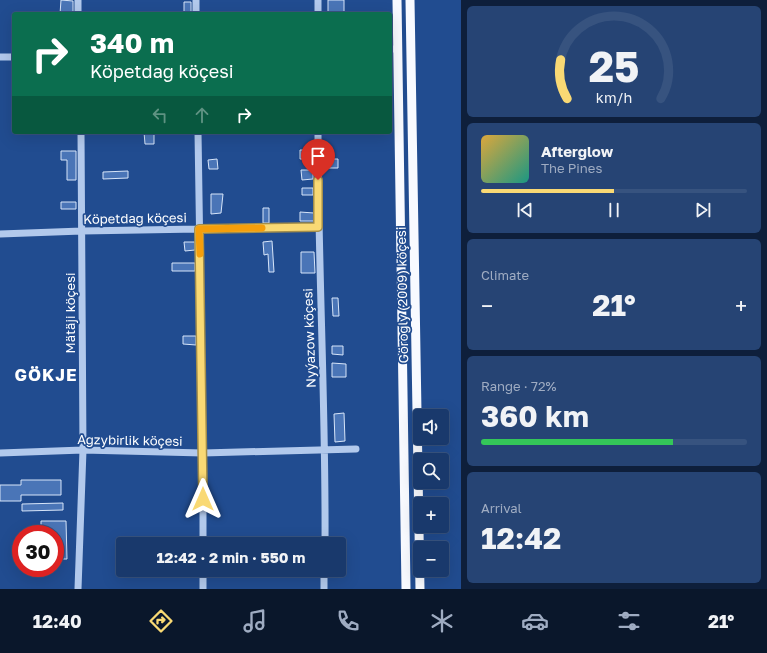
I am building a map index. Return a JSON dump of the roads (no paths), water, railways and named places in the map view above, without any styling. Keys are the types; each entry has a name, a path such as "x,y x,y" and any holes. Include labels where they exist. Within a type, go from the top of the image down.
{"main road":[{"name":"Görogly (2009) köçesi","path":"397,0 394,49 406,589"},
{"name":"Görogly (2009) köçesi","path":"410,0 420,589"}],"street":[{"path":"78,0 78,12"},
{"path":"196,0 196,12"},
{"path":"318,0 318,12"},
{"path":"0,57 12,57"},
{"name":"Mätäji köçesi","path":"78,589 83,450 80,134"},
{"path":"198,134 203,537"},
{"name":"Nyýazow köçesi","path":"318,134 318,227 325,537"},
{"name":"Köpetdag köçesi","path":"0,234 318,227"},
{"name":"Agzybirlik köçesi","path":"0,454 83,450 203,453 356,449"},
{"path":"203,577 203,589"},
{"path":"324,577 324,589"}],"district":[{"name":"GÖKJE","path":"46,374"}]}
